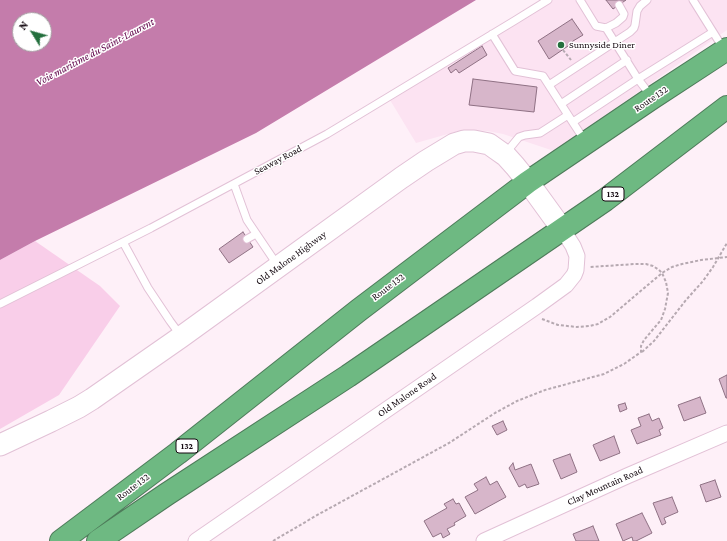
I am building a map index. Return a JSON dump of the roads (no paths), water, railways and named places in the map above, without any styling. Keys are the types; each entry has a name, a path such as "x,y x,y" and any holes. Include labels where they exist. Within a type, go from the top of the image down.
{"highway":[{"name":"Route 132","path":"60,541 172,458 359,310 528,182 726,50"},
{"name":"132","path":"98,541 296,408 348,376 605,200 727,107"},
{"path":"115,541 136,515"}],"street":[{"name":"Old Malone Highway","path":"0,445 51,422 79,407 114,384 415,168 454,144 474,141 481,142 489,144 504,155 513,163 528,182 562,229"},
{"name":"Old Malone Road","path":"196,541 566,285 574,275 577,268 577,256 562,229"},
{"name":"Clay Mountain Road","path":"484,541 627,476 727,433"}],"lane":[{"name":"Seaway Road","path":"0,304 124,242 327,134 548,0"},
{"path":"580,0 596,26 606,28 616,23 623,17 624,14 619,5"},
{"path":"549,85 630,32 634,28 637,11 647,0"},
{"path":"693,0 726,50"},
{"path":"606,28 638,79 652,98"},
{"path":"573,122 713,32"},
{"path":"492,34 515,71 543,76 586,143"},
{"path":"561,104 627,60"},
{"path":"504,155 519,137 540,134 568,115"},
{"path":"234,184 247,220 278,267"},
{"path":"248,238 256,234"},
{"path":"124,242 148,288 181,337"}],"water":[{"name":"Voie maritime du Saint-Laurent","path":"0,0 476,0 256,133 35,241 0,260"}],"place":[{"name":"Sunnyside Diner","path":"561,45"}]}
